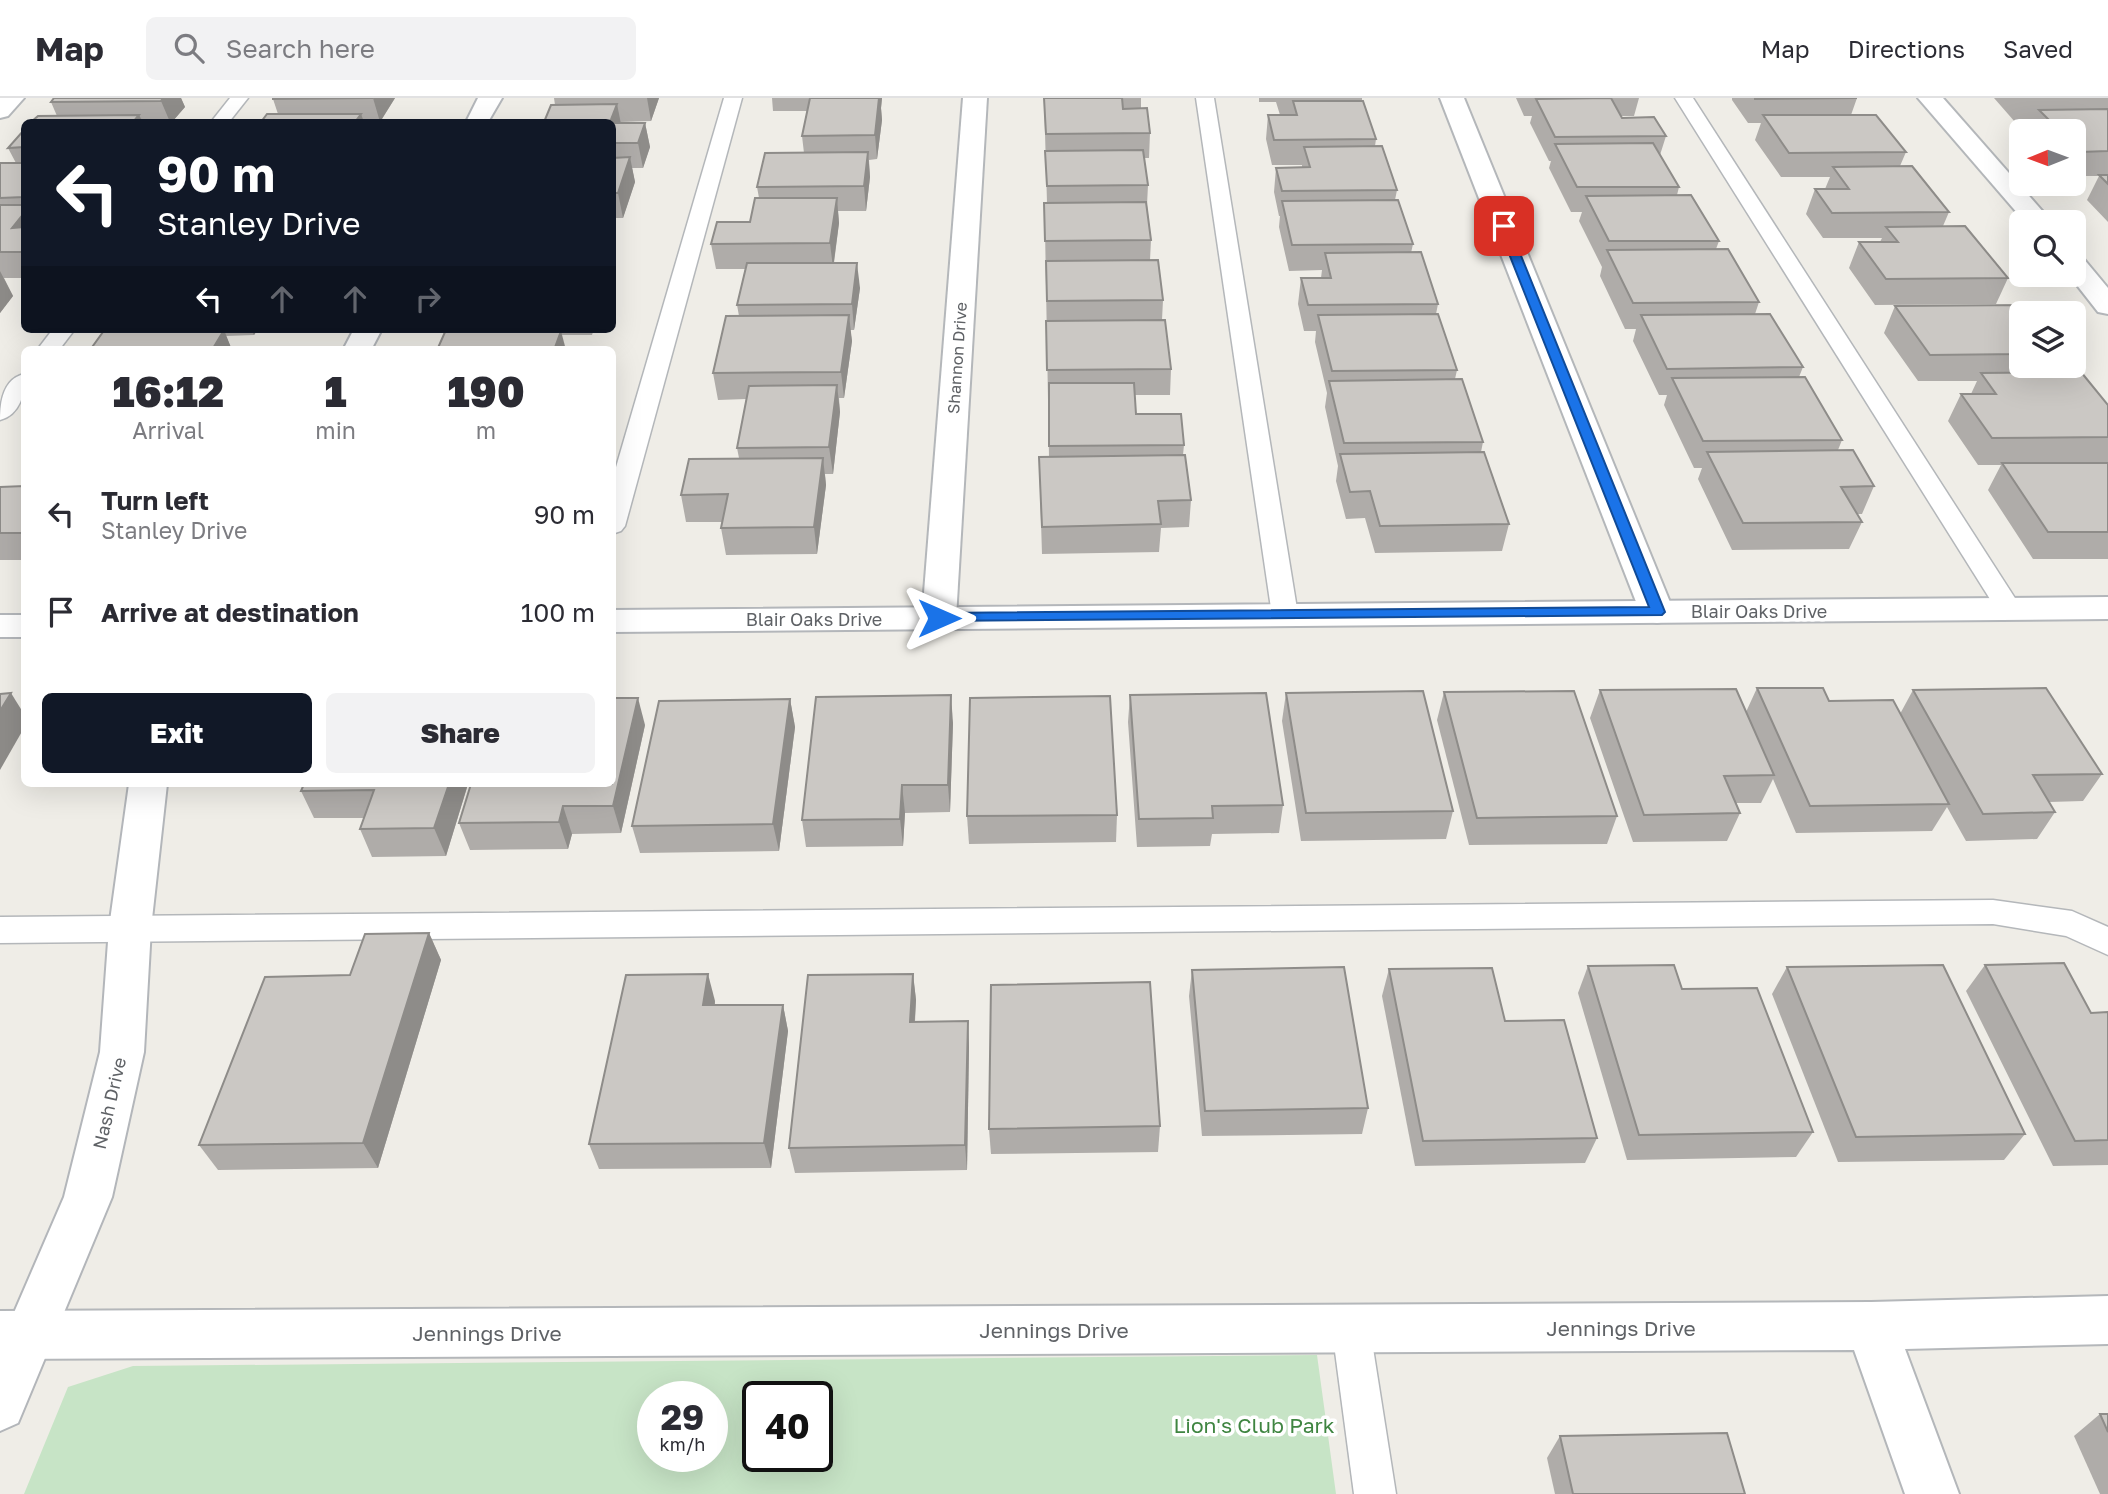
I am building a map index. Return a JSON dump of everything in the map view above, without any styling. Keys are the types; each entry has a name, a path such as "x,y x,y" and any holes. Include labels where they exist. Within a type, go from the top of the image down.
{"street":[{"path":"0,111 12,98"},
{"path":"479,119 490,98"},
{"name":"Shannon Drive","path":"939,618 975,98"},
{"path":"1452,98 1657,612"},
{"path":"1930,98 2028,210"},
{"path":"2086,279 2108,306"},
{"name":"Blair Oaks Drive","path":"616,621 2108,608"},
{"path":"0,626 21,626"},
{"name":"Nash Drive","path":"0,1405 15,1335 88,1197 122,1052 130,928 148,787"},
{"name":"Jennings Drive","path":"15,1335 1871,1326 2108,1320"},
{"path":"1871,1326 1932,1494"}],"lane":[{"path":"222,119 239,98"},
{"path":"616,512 733,98"},
{"path":"1205,98 1285,615"},
{"path":"1684,98 2009,608"},
{"path":"0,413 21,385"},
{"path":"0,930 1993,912 2072,924 2108,942"},
{"path":"1351,1329 1375,1494"}],"green space":[{"name":"Lion's Club Park","path":"1317,1355 1336,1494 24,1494 68,1387 133,1366"}],"building":[{"path":"54,98 163,98 161,101 51,102"},
{"path":"273,98 373,98 273,99"},
{"path":"810,98 879,98 875,135 802,136"},
{"path":"1044,98 1122,98 1123,109 1147,108 1150,133 1046,134"},
{"path":"1611,98 1622,118 1654,117 1666,136 1555,137 1536,99"},
{"path":"1755,98 1857,98 1755,99"},
{"path":"1293,101 1363,101 1376,139 1274,140 1268,115 1297,115"},
{"path":"617,104 611,119 545,119 551,105"},
{"path":"2108,109 2108,151 2086,152 2086,119 2048,119 2039,110"},
{"path":"267,114 361,114 357,119 263,119"},
{"path":"139,115 136,119 34,119 38,116"},
{"path":"1763,115 1876,115 1906,152 1789,153"},
{"path":"616,123 645,123 638,143 616,143"},
{"path":"21,133 21,147 8,148"},
{"path":"1653,143 1679,187 1577,187 1555,144"},
{"path":"1382,146 1397,190 1282,191 1276,168 1310,167 1304,147"},
{"path":"1143,150 1148,185 1047,186 1045,151"},
{"path":"868,152 864,186 757,187 765,153"},
{"path":"630,157 618,193 616,193 616,158"},
{"path":"0,163 21,163 21,197 0,198"},
{"path":"1912,166 1949,212 1832,213 1815,189 1849,189 1833,167"},
{"path":"2099,175 2108,175 2108,184"},
{"path":"1691,195 1719,241 1609,241 1586,196"},
{"path":"755,198 837,198 830,243 711,244 717,222 750,222"},
{"path":"1398,200 1413,244 1292,245 1282,201"},
{"path":"1146,202 1151,240 1045,241 1044,203"},
{"path":"0,205 21,205 21,217 12,228 21,227 21,252 0,252"},
{"path":"1965,226 2008,278 1886,279 1859,242 1898,242 1886,227"},
{"path":"1728,249 1759,302 1633,303 1607,250"},
{"path":"1421,252 1438,304 1308,305 1301,278 1331,278 1325,253"},
{"path":"1158,260 1163,300 1047,301 1046,261"},
{"path":"747,263 857,263 852,304 737,305"},
{"path":"2009,305 2009,354 1930,355 1895,306"},
{"path":"1438,314 1457,370 1332,371 1318,315"},
{"path":"1770,314 1803,367 1667,369 1641,315"},
{"path":"849,315 841,372 713,373 726,316"},
{"path":"1165,320 1171,369 1047,370 1046,321"},
{"path":"102,333 222,333 214,346 93,346"},
{"path":"445,333 560,333 555,346 439,346"},
{"path":"1981,373 2009,373 2009,378 2086,378 2108,405 2108,437 1992,438 1961,394 1996,394"},
{"path":"1805,377 1842,440 1703,441 1672,378"},
{"path":"1462,379 1483,442 1344,443 1329,381"},
{"path":"1049,383 1134,383 1136,414 1181,414 1184,445 1049,446"},
{"path":"837,385 829,447 737,448 749,386"},
{"path":"1853,450 1874,486 1841,487 1862,522 1743,523 1707,452"},
{"path":"1484,452 1509,524 1380,526 1370,491 1350,492 1340,454"},
{"path":"1185,455 1191,500 1158,501 1161,524 1042,527 1039,457"},
{"path":"823,458 814,527 721,528 728,494 681,495 689,459"},
{"path":"2002,463 2108,463 2108,532 2048,532"},
{"path":"21,486 21,533 0,533 0,487"},
{"path":"1757,688 1823,688 1829,701 1893,700 1949,804 1810,806"},
{"path":"2046,688 2102,774 2033,775 2055,812 1983,814 1913,690"},
{"path":"1736,689 1774,775 1724,776 1740,813 1644,815 1600,690"},
{"path":"1423,691 1453,811 1306,813 1286,693"},
{"path":"1574,691 1617,816 1477,818 1444,692"},
{"path":"11,693 0,711 0,694"},
{"path":"1266,693 1283,805 1212,806 1213,818 1139,819 1130,695"},
{"path":"951,695 948,785 902,785 900,819 802,820 816,697"},
{"path":"1110,696 1117,815 967,816 970,698"},
{"path":"616,698 638,698 613,806 563,806 559,822 459,823 470,787 616,787"},
{"path":"790,699 773,824 632,826 659,701"},
{"path":"303,787 448,787 434,828 360,829 374,790 301,791"},
{"path":"429,933 363,1143 199,1145 265,977 350,975 365,934"},
{"path":"2064,963 2091,1013 2108,1012 2108,1140 2075,1141 1985,965"},
{"path":"1674,965 1682,989 1757,988 1813,1132 1639,1135 1588,966"},
{"path":"1943,965 2025,1134 1856,1137 1787,967"},
{"path":"1344,967 1368,1108 1205,1111 1192,970"},
{"path":"1492,968 1505,1021 1564,1020 1597,1138 1423,1141 1389,969"},
{"path":"708,974 703,1005 783,1005 764,1143 589,1144 626,975"},
{"path":"913,974 910,1022 968,1021 965,1145 789,1148 808,975"},
{"path":"1150,982 1160,1126 989,1129 991,985"},
{"path":"2100,1414 2108,1414 2108,1432"},
{"path":"1727,1433 1745,1494 1573,1494 1560,1436"}],"route":[{"path":"939,618 1657,612 1504,226"}]}
